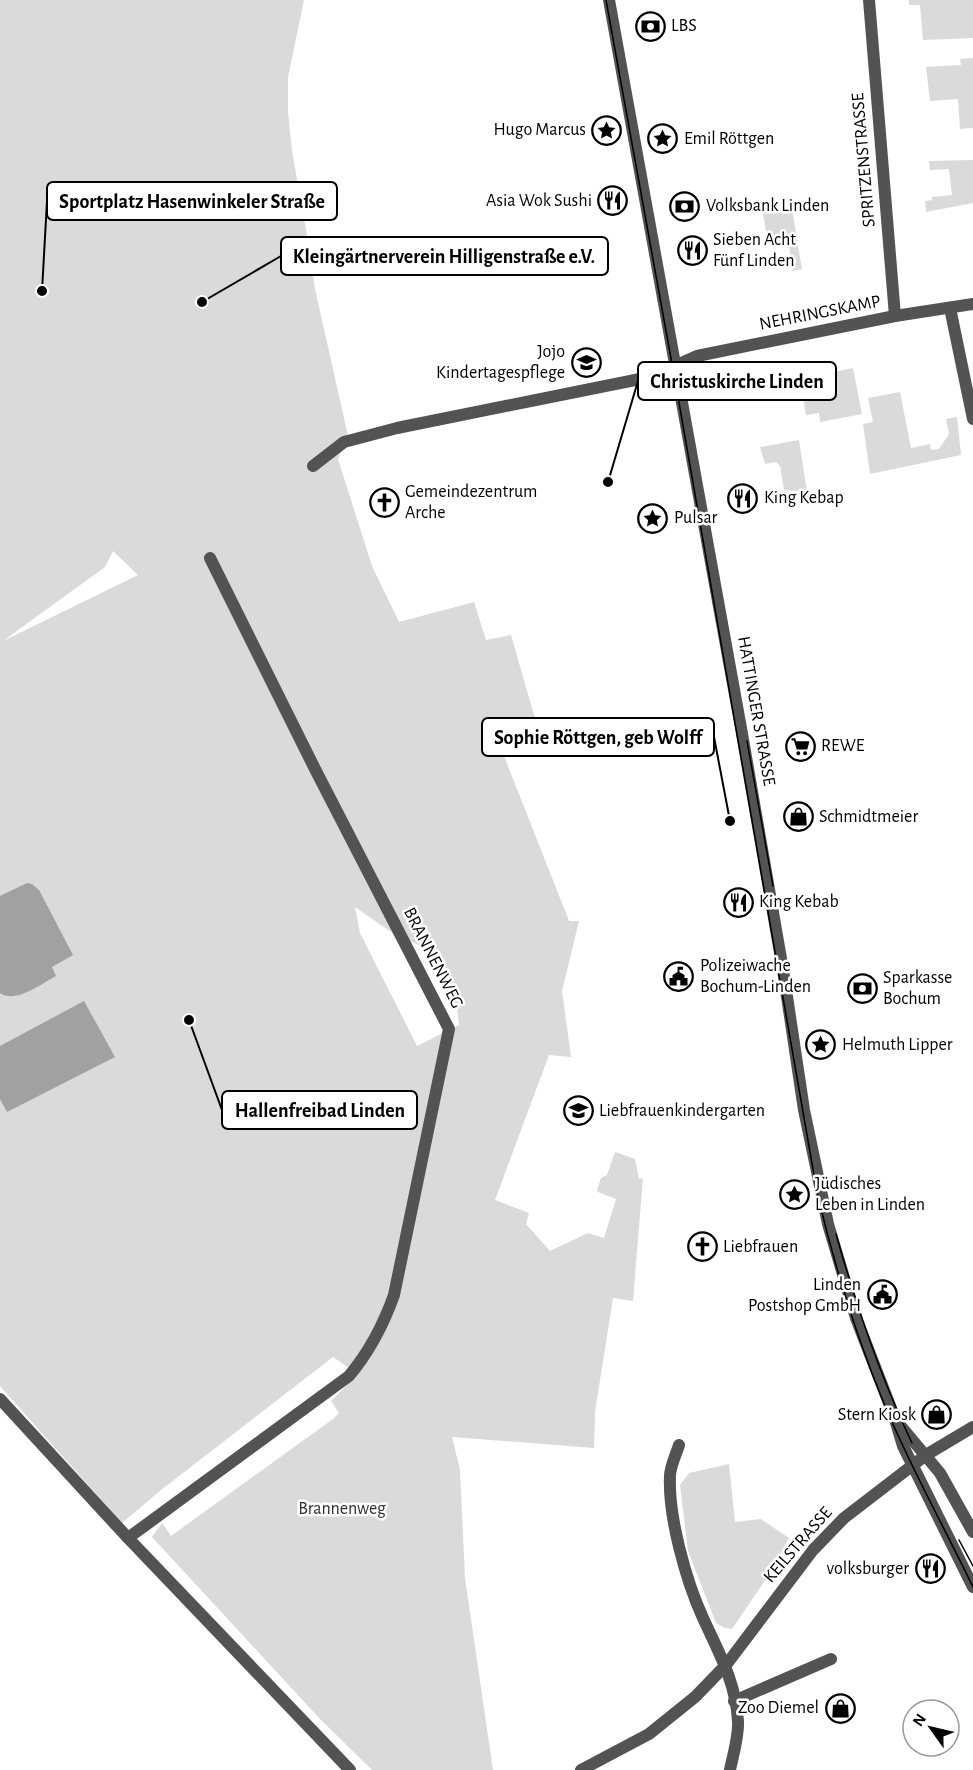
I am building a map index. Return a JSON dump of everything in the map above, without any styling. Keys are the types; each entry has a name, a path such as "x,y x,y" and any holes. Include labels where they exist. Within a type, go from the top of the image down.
{"street":[{"name":"HATTINGER STRASSE","path":"609,0 755,809 812,1152 832,1240 856,1318 896,1421 903,1446 973,1587"},
{"name":"SPRITZENSTRASSE","path":"868,0 895,316"},
{"name":"NEHRINGSKAMP","path":"313,466 344,442 397,428 650,377 697,356 895,316 973,304"},
{"path":"950,309 973,419"},
{"name":"BRANNENWEG","path":"128,1538 349,1376 367,1354 384,1323 394,1295 449,1029 315,770 210,558"},
{"path":"0,1399 128,1538 350,1770"},
{"name":"HATTINGER STRASSE","path":"896,1421 926,1455 952,1491 973,1532"},
{"path":"913,1466 926,1455 973,1427"},
{"path":"679,1445 670,1474 677,1534 702,1616 726,1665 739,1722 730,1770"},
{"name":"KEILSTRASSE","path":"582,1770 650,1734 695,1697 726,1665 813,1550 844,1518 913,1466"},
{"path":"735,1701 831,1659"}],"green space":[{"name":"Brannenweg","path":"0,0 304,0 288,77 288,112 292,151 315,289 348,436 338,459 372,566 399,622 474,602 486,640 511,635 538,729 497,738 569,921 579,921 562,991 571,1057 549,1055 495,1200 529,1213 526,1224 550,1251 588,1233 604,1238 616,1199 597,1190 601,1178 607,1175 615,1152 635,1159 639,1179 643,1178 633,1301 613,1298 595,1412 594,1448 452,1437 460,1470 465,1578 493,1770 372,1770 320,1719 152,1537 162,1523 171,1536 333,1419 339,1413 331,1401 358,1374 333,1357 161,1490 122,1523 0,1386","holes":["113,551 138,575 3,641 105,567","355,907 394,934 430,950 457,1008 459,1025 417,1046 360,933"]},
{"path":"909,0 973,0 973,38 923,40 920,5 909,5"},
{"path":"973,58 973,128 960,129 958,99 930,101 926,67 961,65 960,59"},
{"path":"973,160 973,203 926,212 925,201 932,200 932,197 952,195 949,169 930,170 929,161"},
{"path":"792,209 802,269 793,271 788,240 768,243 763,213"},
{"path":"853,368 862,414 820,422 819,413 806,415 800,379"},
{"path":"900,392 911,448 930,444 931,450 939,449 949,434 946,419 957,417 961,455 870,474 863,424 873,422 868,398"},
{"path":"799,440 807,492 784,490 780,466 776,462 765,464 760,447"},
{"path":"729,1464 735,1522 761,1519 789,1538 768,1576 732,1629 716,1623 688,1551 680,1485 689,1473"}],"shaded area":[{"path":"27,883 39,890 73,955 52,967 56,976 28,992 6,996 0,993 0,896"},
{"path":"84,1001 115,1057 7,1112 0,1099 0,1046"}],"tram line":[{"path":"606,0 817,1192 846,1300 874,1380 906,1452 973,1587"},
{"path":"747,741 773,886"},
{"path":"836,1234 870,1340 889,1392 912,1443"},
{"path":"959,1540 973,1566"}],"place":[{"name":"LBS","path":"650,26"},
{"name":"Hugo Marcus","path":"607,130"},
{"name":"Emil Röttgen","path":"663,139"},
{"name":"Asia Wok Sushi","path":"613,201"},
{"name":"Volksbank Linden","path":"685,206"},
{"name":"Sieben Acht Fünf Linden","path":"692,250"},
{"name":"Sportplatz Hasenwinkeler Straße","path":"42,291"},
{"name":"Kleingärtnerverein Hilligenstraße e.V.","path":"202,302"},
{"name":"Jojo Kindertagespflege","path":"586,362"},
{"name":"Christuskirche Linden","path":"608,482"},
{"name":"King Kebap","path":"743,498"},
{"name":"Gemeindezentrum Arche","path":"384,502"},
{"name":"Pulsar","path":"653,518"},
{"name":"REWE","path":"800,746"},
{"name":"Schmidtmeier","path":"798,817"},
{"name":"Sophie Röttgen, geb Wolff","path":"730,821"},
{"name":"King Kebab","path":"738,902"},
{"name":"Polizeiwache Bochum-Linden","path":"679,976"},
{"name":"Sparkasse Bochum","path":"862,988"},
{"name":"Hallenfreibad Linden","path":"189,1020"},
{"name":"Helmuth Lipper","path":"821,1045"},
{"name":"Liebfrauenkindergarten","path":"578,1111"},
{"name":"Jüdisches Leben in Linden","path":"794,1194"},
{"name":"Liebfrauen","path":"702,1247"},
{"name":"Linden Postshop GmbH","path":"882,1295"},
{"name":"Stern Kiosk","path":"937,1415"},
{"name":"volksburger","path":"930,1569"},
{"name":"Zoo Diemel","path":"840,1708"}]}
